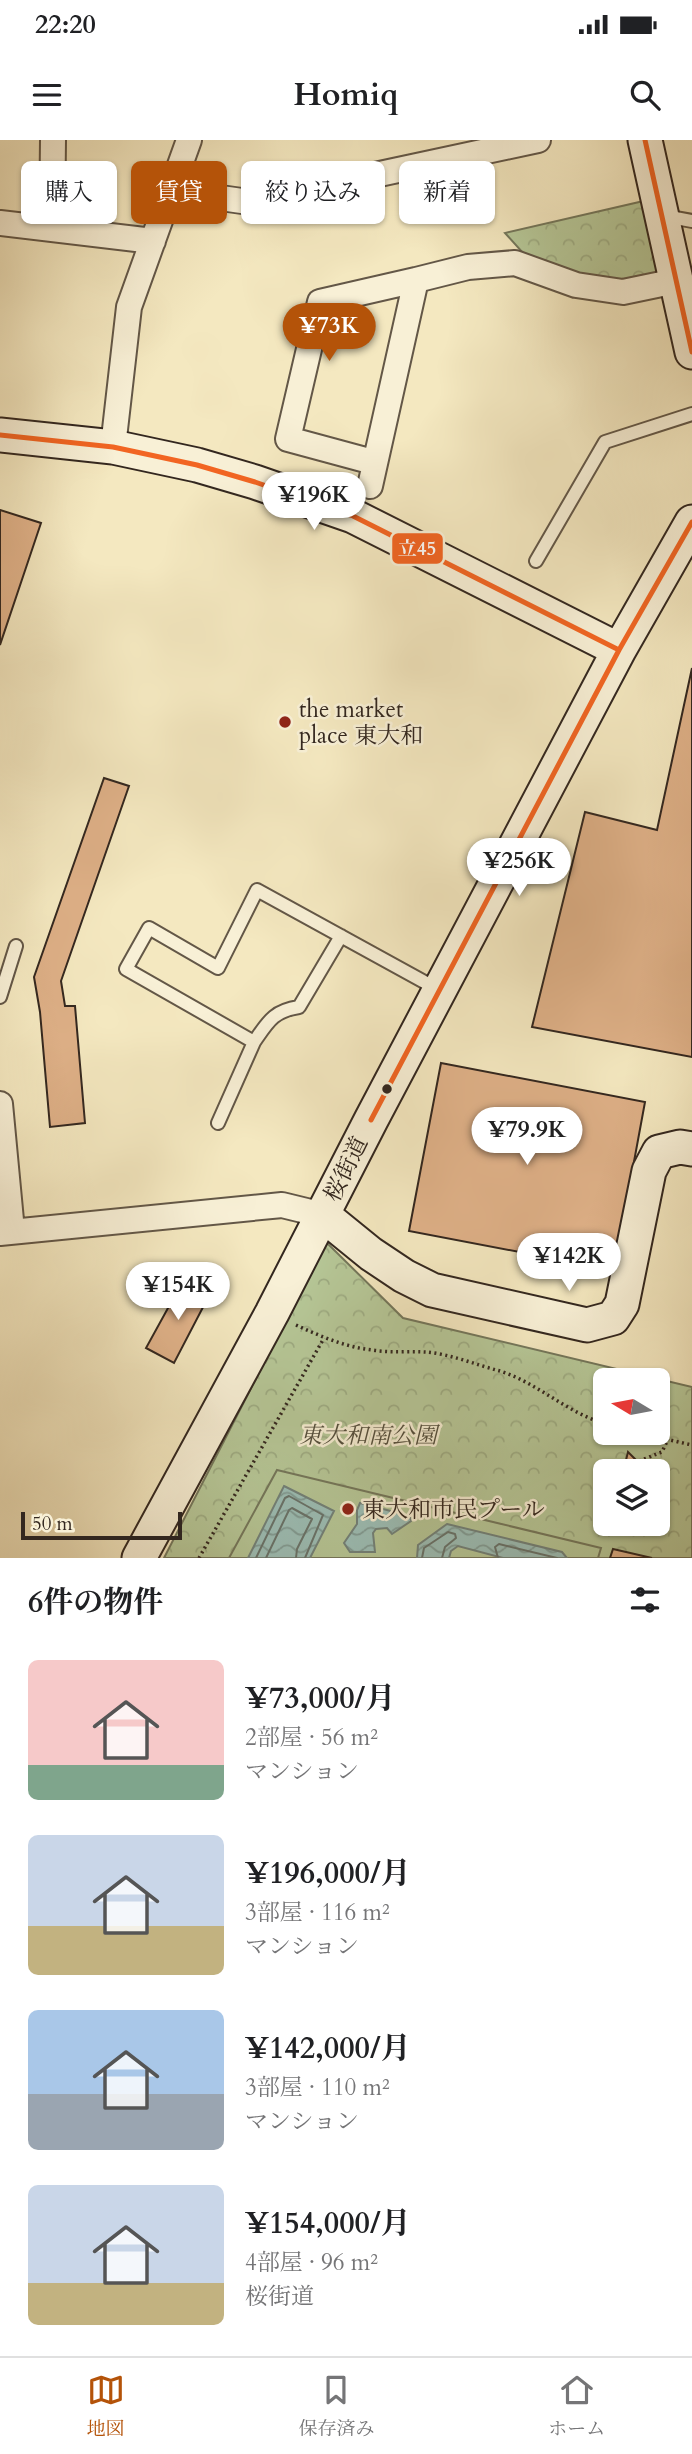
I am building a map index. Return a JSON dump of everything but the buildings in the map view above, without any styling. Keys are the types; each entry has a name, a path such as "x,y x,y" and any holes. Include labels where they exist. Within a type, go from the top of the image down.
{"street":[{"path":"52,229 53,140"},
{"path":"182,161 189,140"},
{"path":"227,199 250,202 538,140"},
{"path":"645,140 677,218 676,281 692,352"},
{"path":"0,223 153,241"},
{"path":"113,447 129,306 159,224"},
{"path":"416,280 372,474 288,439 320,302 468,267 515,263 576,285 624,292 676,281"},
{"path":"0,435 113,447 197,464 353,516 619,650"},
{"name":"桜街道","path":"139,1558 272,1313 370,1120 619,650 692,522"},
{"path":"0,1104 6,1232 282,1205 323,1215 370,1254 432,1290 587,1325 613,1318 622,1304 649,1171 659,1152 680,1147 692,1149"}],"lane":[{"path":"536,561 605,442 692,414"},
{"path":"254,1042 126,969 149,928 218,968 257,890 440,990"},
{"path":"218,1123 254,1042 272,1017 287,1009 299,1007 341,936"},
{"path":"0,997 16,946"}],"path":[{"path":"272,1313 324,1338 371,1350 429,1352 503,1373 526,1382 570,1409 593,1419"},
{"path":"199,1558 324,1338"},
{"path":"670,1440 692,1445"},
{"path":"644,1459 663,1452 665,1446"}],"green space":[{"path":"648,200 667,277 619,291 533,264 505,233"},
{"name":"東大和南公園","path":"326,1242 403,1318 612,1368 593,1368 593,1446 670,1446 670,1382 692,1387 692,1558 164,1558"},
{"name":"東大和市民プール","path":"277,1470 601,1548 598,1558 229,1558"}],"water":[{"path":"284,1486 334,1511 310,1558 248,1558"},
{"path":"360,1503 410,1516 411,1521 392,1534 387,1528 376,1529 373,1533 375,1552 350,1552 344,1543 357,1524"},
{"path":"447,1524 562,1552 567,1558 503,1558 458,1546 451,1551 449,1558 417,1558 418,1545"}],"transit line":[{"name":"立45","path":"645,140 692,352"},
{"name":"立45","path":"0,435 113,447 197,465 353,516 619,650"},
{"name":"立45","path":"371,1120 619,650 692,522"}],"place":[{"name":"the market place 東大和","path":"285,722"},
{"name":"東大和市民プール","path":"348,1509"}]}
